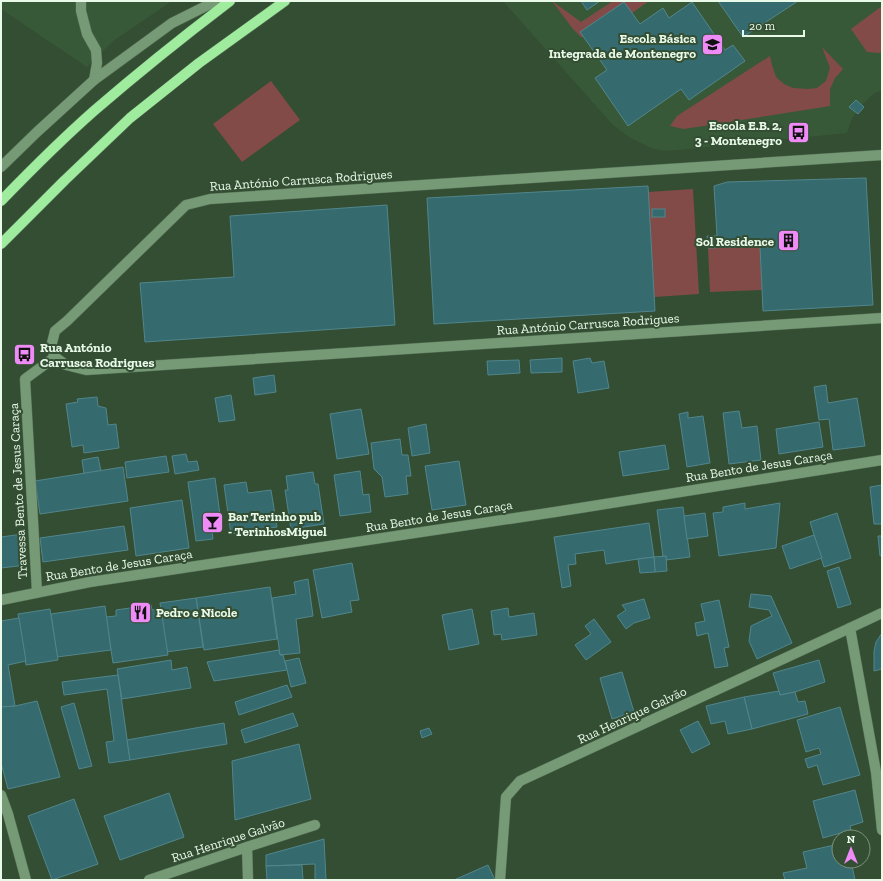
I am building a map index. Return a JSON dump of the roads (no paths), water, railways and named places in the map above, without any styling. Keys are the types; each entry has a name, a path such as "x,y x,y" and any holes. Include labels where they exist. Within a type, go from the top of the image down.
{"main road":[{"path":"1,202 34,168 94,111 167,50 230,1"},
{"path":"1,244 130,118 199,63 285,1"}],"street":[{"path":"81,1 81,11 87,34 96,50 97,63 94,80"},
{"path":"1,167 94,80 172,23 216,1"},
{"name":"Rua António Carrusca Rodrigues","path":"882,154 210,199 186,205 55,331 51,347 55,357 66,365 86,370 882,318"},
{"name":"Travessa Bento de Jesus Caraça","path":"37,592 25,378 55,357"},
{"name":"Rua Bento de Jesus Caraça","path":"1,600 90,582 563,511 882,460"},
{"name":"Rua Henrique Galvão","path":"500,880 506,797 520,781 882,613"},
{"path":"850,628 876,772 882,830"},
{"path":"1,795 8,814 26,880"},
{"name":"Rua Henrique Galvão","path":"149,880 315,825"},
{"path":"247,847 248,880"}],"place":[{"name":"Escola Básica Integrada de Montenegro","path":"712,45"},
{"name":"Escola E.B. 2, 3 - Montenegro","path":"798,132"},
{"name":"Sol Residence","path":"789,241"},
{"name":"Rua António Carrusca Rodrigues","path":"24,354"},
{"name":"Bar Terinho pub - TerinhosMiguel","path":"213,523"},
{"name":"Pedro e Nicole","path":"140,612"}]}
